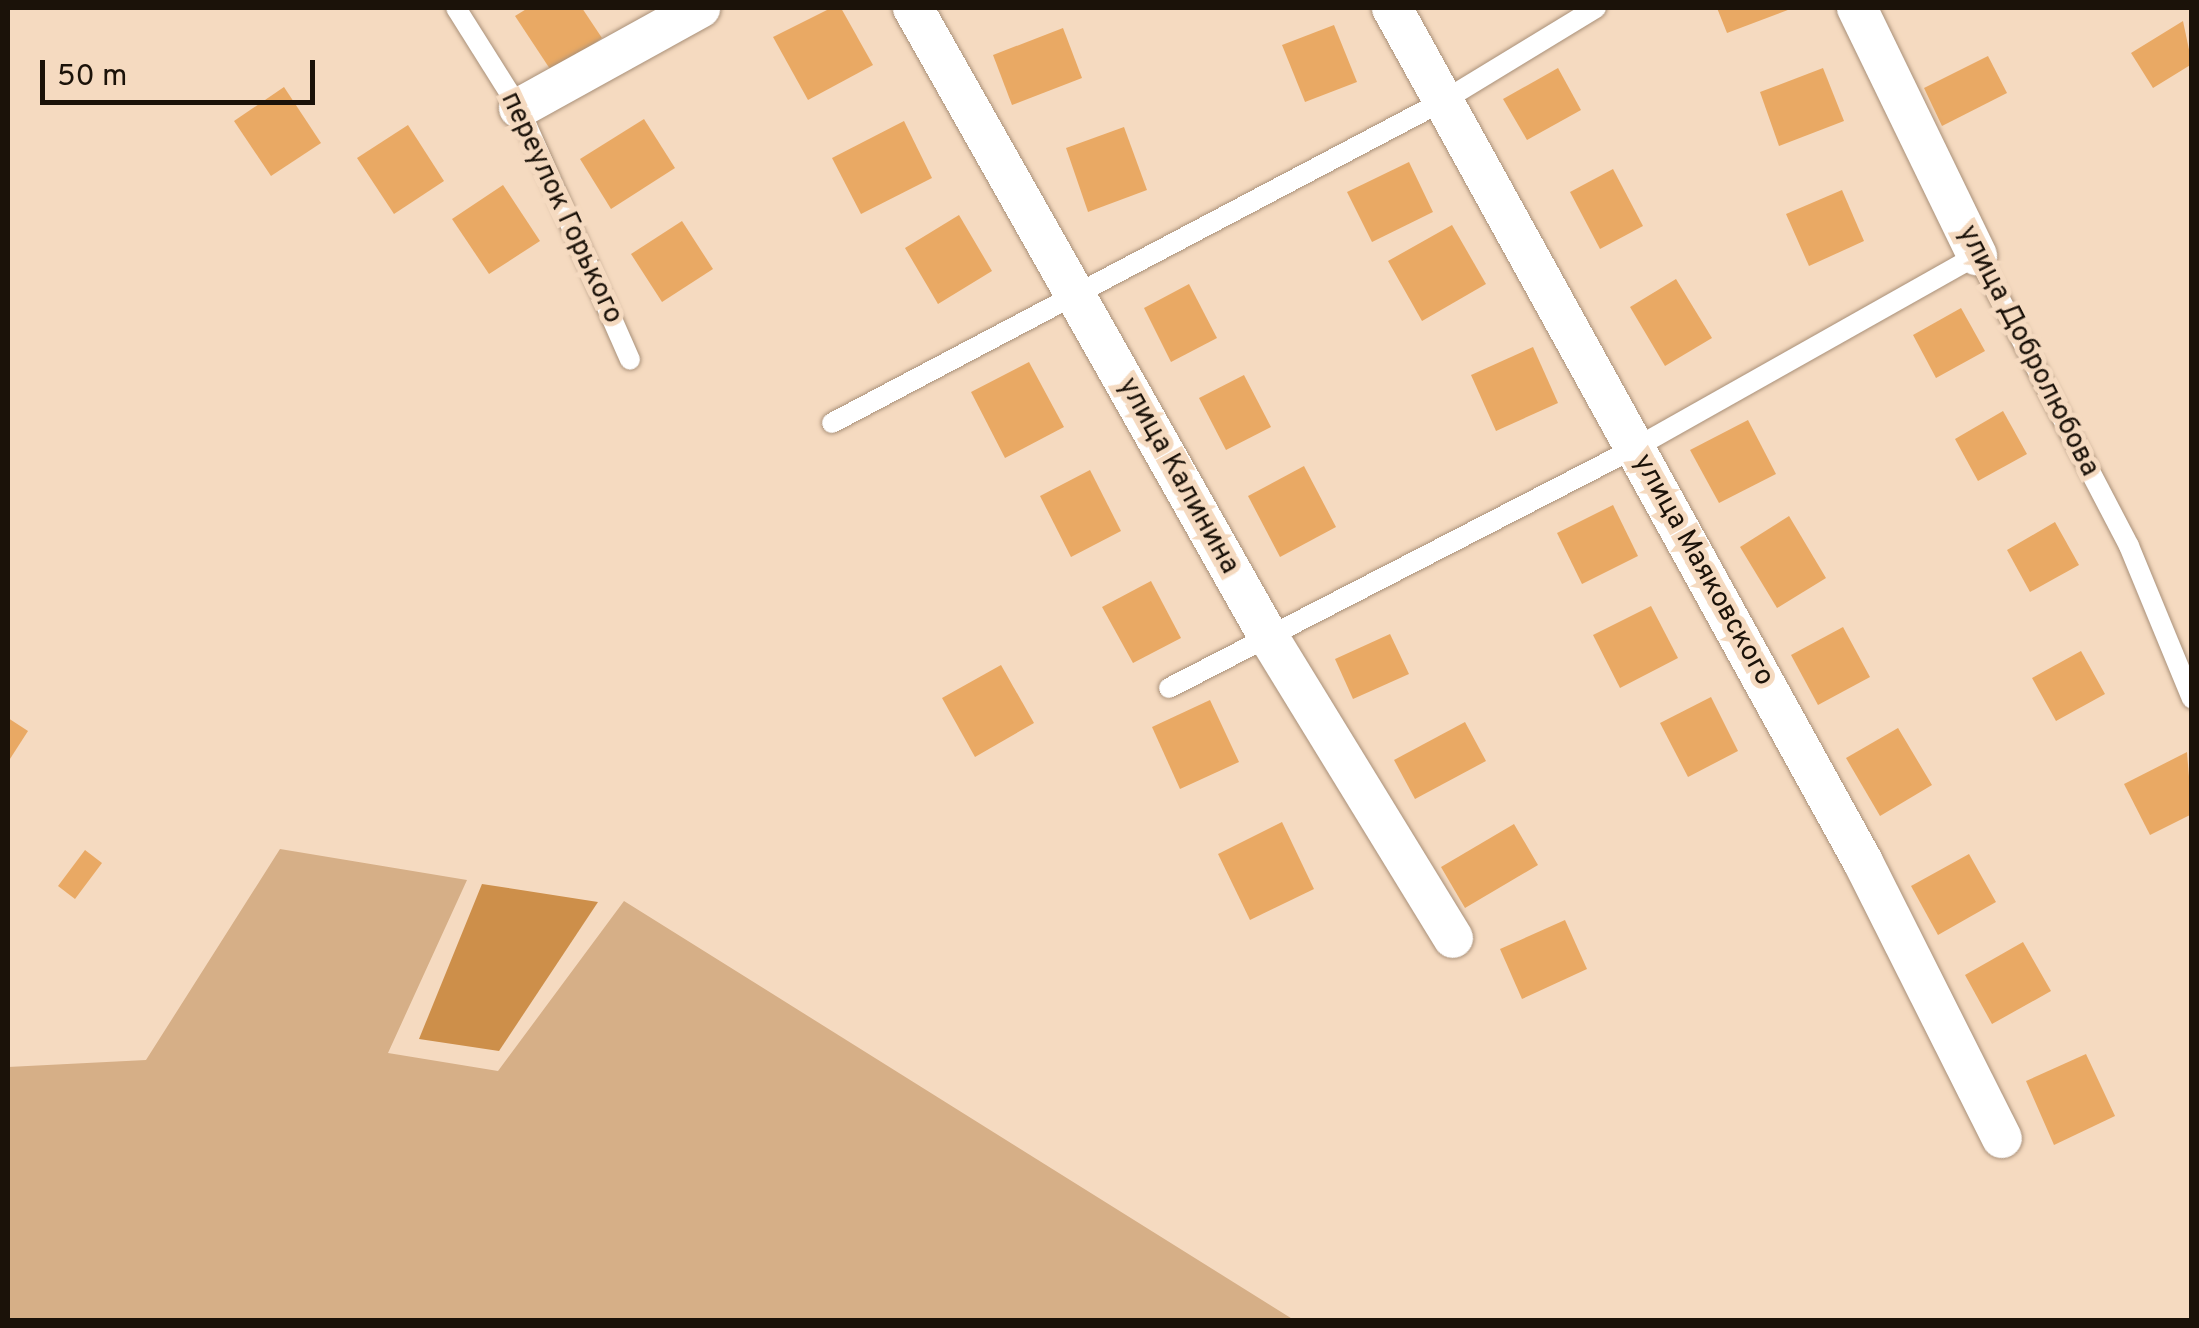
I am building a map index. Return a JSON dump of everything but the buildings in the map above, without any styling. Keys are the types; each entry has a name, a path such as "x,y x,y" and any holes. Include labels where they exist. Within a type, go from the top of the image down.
{"street":[{"path":"519,108 700,8"},
{"name":"улица Калинина","path":"913,8 1268,636 1453,938"},
{"name":"улица Маяковского","path":"1392,8 1635,448 2002,1138"},
{"name":"улица Добролюбова","path":"1857,8 1977,255"}],"lane":[{"name":"переулок Горького","path":"456,8 519,108 630,360"},
{"path":"832,423 1073,291 1443,101 1596,8"},
{"path":"1169,688 1635,448 1977,255"},
{"name":"улица Добролюбова","path":"1977,255 2129,546 2192,699"}],"shaded area":[{"path":"280,849 467,880 388,1053 498,1071 624,901 1294,1320 8,1320 8,1067 146,1060"},
{"path":"482,884 598,902 499,1051 419,1039"}]}
